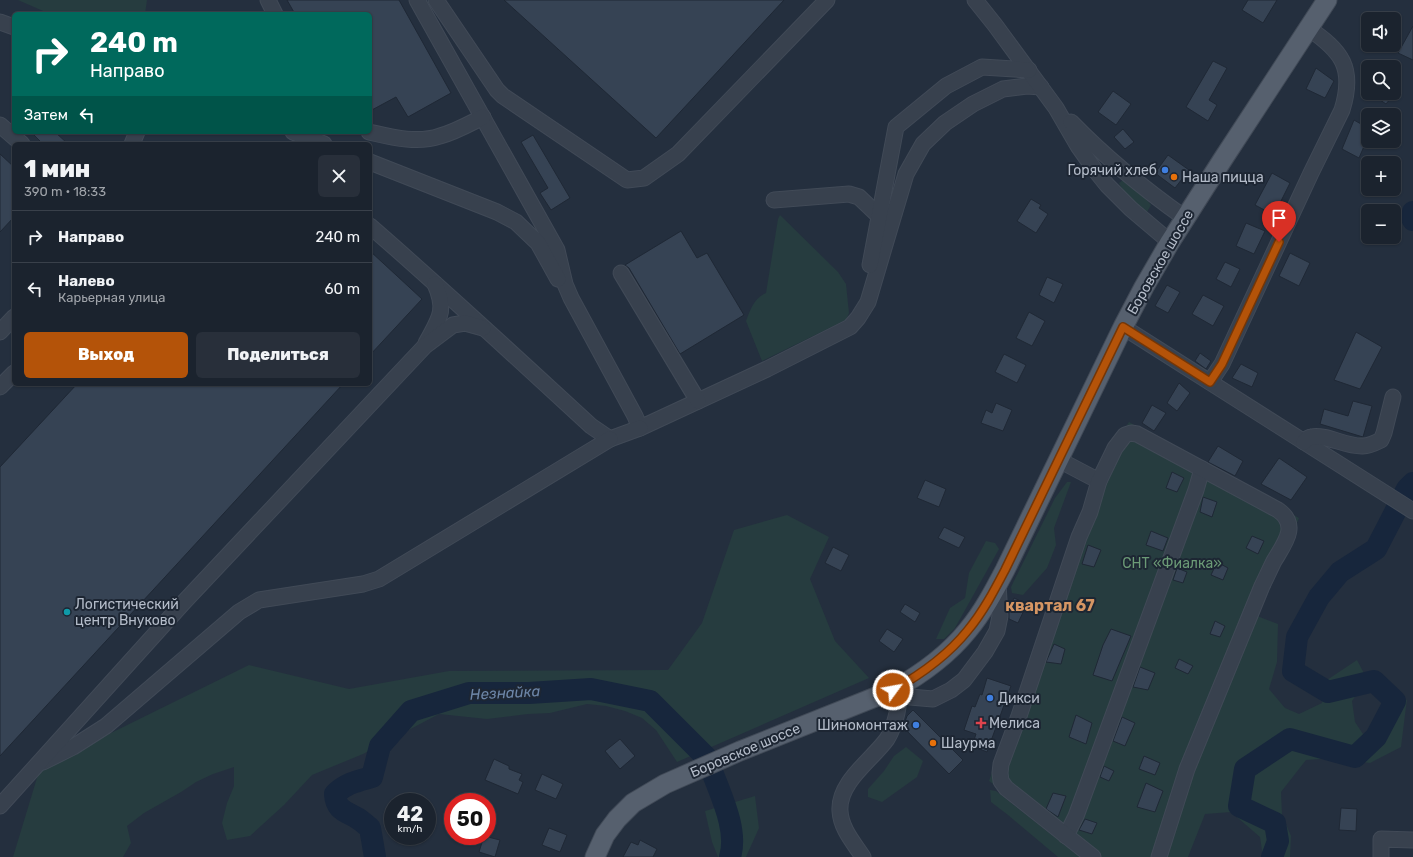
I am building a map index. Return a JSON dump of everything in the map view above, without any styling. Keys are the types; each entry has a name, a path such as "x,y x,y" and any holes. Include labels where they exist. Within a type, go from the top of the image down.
{"main road":[{"name":"Боровское шоссе","path":"595,857 605,835 617,818 643,796 677,778 740,751 893,690 937,661 961,638 977,618 998,584 1144,287 1185,218 1327,0"}],"street":[{"path":"268,0 274,12"},
{"path":"417,0 557,250 565,284 571,298"},
{"path":"436,0 502,96 627,180 631,180 644,178 678,154 827,0"},
{"path":"975,0 1056,108 1078,146 1095,170 1131,209 1170,242"},
{"path":"0,22 12,26"},
{"path":"1210,382 1222,364 1345,102 1347,73 1339,54 1332,46 1308,28"},
{"path":"868,302 870,266 896,127 946,86 982,67 1029,70"},
{"path":"37,764 73,747 106,726 239,612 259,600 363,584 378,579 610,440 640,428 767,369 850,327 858,318 868,302 906,174 923,144 945,123 973,104 1002,89 1027,86 1041,87"},
{"path":"1056,108 1122,170 1185,218"},
{"path":"372,133 394,138 423,140 440,137 483,117"},
{"path":"0,124 20,142"},
{"path":"298,134 319,142"},
{"path":"372,163 497,212 516,222 538,242 571,298 635,416 640,428"},
{"path":"774,200 849,194 859,196 879,216"},
{"path":"372,228 434,281 483,328 591,426 610,440"},
{"path":"621,273 698,401"},
{"path":"425,346 441,313 439,292 434,281"},
{"path":"0,332 12,319"},
{"path":"0,806 184,602 425,346 453,325 465,323 483,328"},
{"path":"1123,327 1413,512"},
{"path":"0,387 12,374"},
{"path":"1304,442 1307,438 1321,437 1353,445 1364,446 1381,440 1393,397"},
{"path":"1093,857 1006,788 1001,781 1000,773 1001,764 1019,716 1079,537 1090,512 1098,481 1115,448 1125,436 1131,433 1137,434 1278,510 1285,515 1289,526 1284,544 1262,586 1188,769 1159,857"},
{"path":"1059,460 1098,481"},
{"path":"1066,836 1076,816 1196,490 1202,469"},
{"path":"893,690 910,697 933,699 951,690 964,680 985,652 997,630 1000,616 998,584"},
{"path":"863,857 846,832 840,810 841,800 853,777 883,744 893,727 899,702 893,690"},
{"path":"1380,857 1381,838 1413,840"}],"green space":[{"path":"18,0 147,0 145,12 45,12"},
{"path":"1123,180 1145,198 1151,205 1147,212 1127,195 1121,187 1119,183"},
{"path":"780,215 838,272 846,284 849,313 846,320 762,361 746,321 755,301 766,293 778,219"},
{"name":"СНТ «Фиалка»","path":"1129,422 1299,518 1257,616 1278,624 1277,662 1269,689 1285,708 1299,714 1322,703 1327,680 1357,660 1367,679 1352,701 1355,722 1363,734 1394,718 1407,699 1401,747 1370,763 1335,758 1306,760 1281,792 1282,815 1291,836 1290,857 1263,857 1260,837 1231,812 1205,814 1188,857 1097,857 989,781 1093,488 1117,440"},
{"path":"1067,482 1071,482 1054,528 1056,545 1047,568 1023,595 1012,593 1011,587 1055,498"},
{"path":"787,515 829,537 810,579 835,641 869,678 677,762 656,730 642,718 625,711 606,706 587,704 550,713 487,719 439,714 363,754 312,775 284,805 250,836 227,840 222,823 227,803 234,786 234,767 196,782 144,813 127,826 131,843 123,857 13,857 40,768 249,665 349,689 449,671 668,670 702,623 734,530"},
{"path":"986,541 995,543 999,549 955,628 944,639 936,639 950,608 965,598 969,573"},
{"path":"906,747 923,761 917,777 882,802 868,797 868,789 884,771 894,756"},
{"path":"990,790 996,791 1080,857 1058,857 991,802"},
{"path":"755,796 759,828 746,857 718,857 712,842 705,811"}],"building":[{"path":"287,0 399,0 451,93 408,117 396,97 372,110 372,12 294,12"},
{"path":"504,0 784,0 656,138"},
{"path":"1248,0 1277,0 1263,23 1242,10"},
{"path":"1413,26 1413,60 1398,53 1401,52 1401,48"},
{"path":"1213,61 1227,68 1209,100 1217,105 1208,121 1186,107"},
{"path":"1316,68 1334,81 1325,98 1306,89"},
{"path":"1113,91 1131,104 1116,125 1098,112"},
{"path":"1380,100 1389,100 1386,104"},
{"path":"1354,120 1361,124 1361,148 1363,148 1359,158 1342,149"},
{"path":"1123,129 1134,142 1125,149 1114,137"},
{"path":"33,134 57,134 66,142 41,142"},
{"path":"533,135 570,198 551,210 540,193 548,188 521,142"},
{"path":"0,154 12,165 12,219 0,232"},
{"path":"1168,155 1189,170 1175,188 1155,173"},
{"path":"1272,173 1290,183 1274,215 1255,205"},
{"path":"1031,199 1041,205 1039,208 1048,214 1036,233 1017,221"},
{"path":"1246,223 1265,231 1254,254 1236,246"},
{"path":"681,231 697,258 707,253 744,315 680,354 629,268 625,265"},
{"path":"372,253 422,299 372,353"},
{"path":"1290,253 1310,263 1299,286 1279,276"},
{"path":"1225,262 1240,269 1231,287 1216,279"},
{"path":"1047,277 1063,284 1054,303 1039,295"},
{"path":"1167,285 1180,292 1168,313 1155,306"},
{"path":"1203,295 1224,306 1213,326 1192,314"},
{"path":"1029,312 1045,321 1032,346 1016,338"},
{"path":"1356,332 1382,347 1360,389 1334,380"},
{"path":"1200,353 1211,361 1206,369 1195,361"},
{"path":"1004,354 1026,365 1017,383 995,372"},
{"path":"1241,364 1258,373 1252,387 1232,378"},
{"path":"1179,383 1190,393 1177,411 1167,403"},
{"name":"Логистический центр Внуково","path":"75,386 341,386 0,756 0,467"},
{"path":"1353,401 1372,406 1363,437 1320,424 1324,409 1348,416"},
{"path":"996,403 1012,410 1003,431 981,423 986,410 992,413"},
{"path":"1152,405 1166,413 1154,431 1142,423"},
{"path":"1218,446 1243,461 1235,476 1208,462"},
{"path":"1279,458 1307,477 1291,500 1261,484"},
{"path":"1172,472 1184,478 1177,492 1166,488"},
{"path":"925,480 946,489 939,507 917,498"},
{"path":"1203,497 1217,502 1212,517 1200,512"},
{"path":"944,527 965,537 959,548 938,538"},
{"path":"1151,531 1168,538 1163,551 1146,545"},
{"path":"1252,536 1264,541 1258,554 1246,548"},
{"path":"1088,545 1101,550 1094,567 1082,564"},
{"path":"833,547 849,555 841,571 825,563"},
{"path":"1217,562 1228,568 1223,580 1211,575"},
{"path":"1177,568 1187,572 1183,583 1173,580"},
{"path":"1014,598 1027,604 1018,623 1009,619 1009,609"},
{"path":"905,604 920,613 915,622 900,612"},
{"path":"1215,621 1225,626 1220,637 1210,634"},
{"path":"887,629 903,639 894,652 879,641"},
{"path":"1111,629 1131,636 1112,681 1093,675 1103,645"},
{"path":"1054,644 1065,649 1061,664 1046,662"},
{"path":"1179,659 1193,666 1188,674 1175,668"},
{"path":"1140,667 1155,673 1148,690 1133,687"},
{"path":"987,678 1011,686 987,752 972,746 976,734 964,730 972,706 975,707 980,694 982,695"},
{"path":"913,710 963,760 949,774 903,727 907,716"},
{"path":"1076,715 1092,723 1086,744 1069,737"},
{"path":"1122,717 1135,723 1125,746 1113,741"},
{"path":"620,739 635,756 620,769 605,751"},
{"path":"1144,756 1160,763 1155,775 1139,769"},
{"path":"494,759 509,766 509,769 522,774 519,780 523,782 518,794 485,780"},
{"path":"1104,766 1114,771 1109,781 1100,777"},
{"path":"542,774 563,784 556,799 535,790"},
{"path":"1146,783 1163,791 1155,812 1137,807"},
{"path":"1053,793 1066,796 1058,817 1046,809"},
{"path":"1341,808 1357,809 1356,831 1339,830"},
{"path":"1085,819 1097,823 1092,834 1079,830"},
{"path":"549,828 567,835 560,852 542,845"},
{"path":"496,839 500,840 495,857 479,852 481,845 496,845"},
{"path":"640,840 657,849 653,857 623,857 631,842 638,845"}],"waterway":[{"name":"Незнайка","path":"1413,212 1413,220"},
{"name":"Незнайка","path":"1272,857 1278,841 1275,823 1239,806 1245,769 1290,739 1355,757 1376,737 1395,701 1374,681 1328,692 1293,671 1297,637 1319,597 1340,572 1376,549 1407,489 1413,483"},
{"name":"Незнайка","path":"375,857 370,828 359,819 345,812 339,807 335,794 348,785 372,777 380,746 411,711 469,693 529,693 591,689 650,701 706,757"},
{"name":"Незнайка","path":"713,774 731,826 732,847 730,857"}],"place":[{"name":"Горячий хлеб","path":"1165,170"},
{"name":"Наша пицца","path":"1174,177"},
{"name":"Логистический центр Внуково","path":"67,612"},
{"name":"Дикси","path":"990,698"},
{"name":"Мелиса","path":"981,723"},
{"name":"Шиномонтаж","path":"916,725"},
{"name":"Шаурма","path":"933,743"}],"district":[{"name":"квартал 67","path":"1050,605"}],"route":[{"path":"893,690 916,676 944,655 968,630 984,608 1005,570 1123,327 1210,382 1222,364 1279,242"}]}
